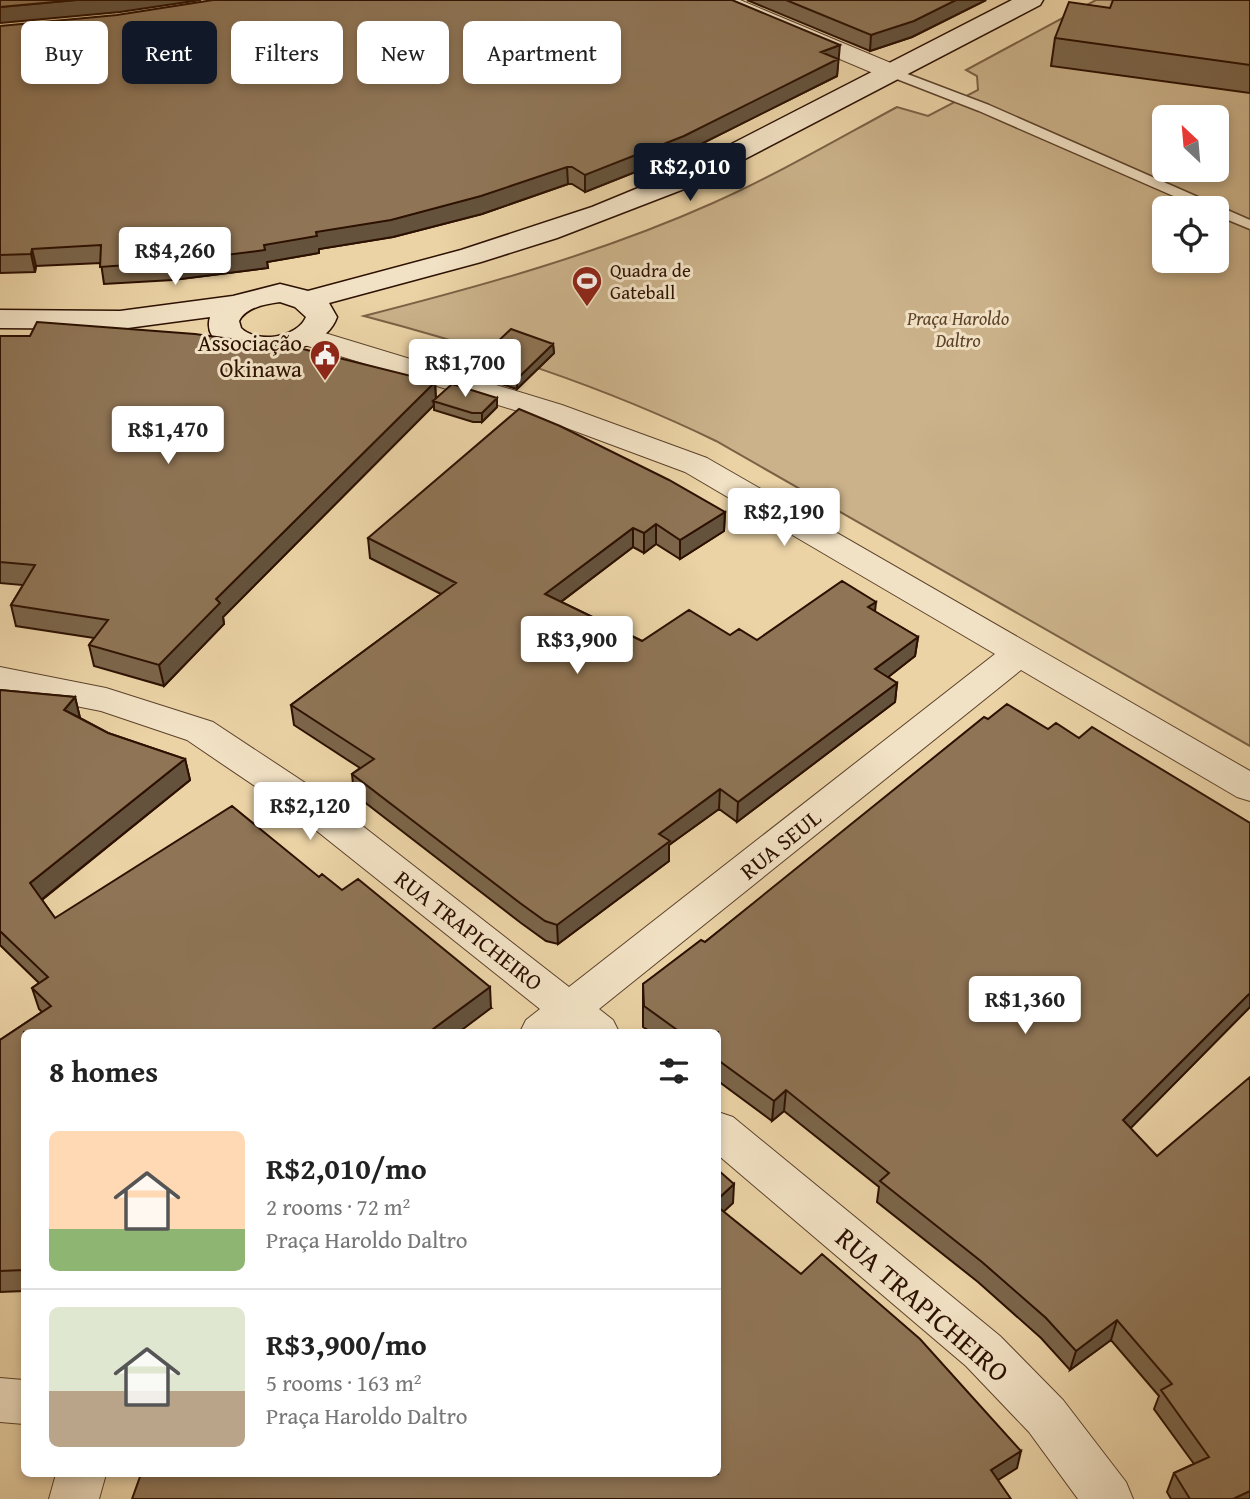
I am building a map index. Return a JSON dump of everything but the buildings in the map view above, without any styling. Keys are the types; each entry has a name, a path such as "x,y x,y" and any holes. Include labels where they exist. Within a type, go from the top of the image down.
{"street":[{"path":"720,0 889,71"},
{"path":"308,300 471,256 602,213 687,178 889,71 1031,0"},
{"path":"0,319 120,320 232,337 259,345 275,345 305,336 320,321 320,313 308,300 295,295 272,294 250,298 228,312 226,329 232,337"},
{"path":"120,320 237,304"},
{"path":"305,336 490,390 619,433 696,465 1250,788"},
{"name":"RUA SEUL","path":"553,1029 585,1021 1018,654"},
{"name":"RUA TRAPICHEIRO","path":"0,679 106,700 200,731 306,802 585,1021"},
{"name":"RUA TRAPICHEIRO","path":"721,1132 983,1350 1046,1416 1108,1499"},
{"path":"0,1400 21,1402"},
{"path":"74,1499 80,1477"}],"lane":[{"path":"889,71 984,108 1184,196"},
{"path":"1229,216 1250,225"}],"green space":[{"name":"Praça Haroldo Daltro","path":"1096,0 1250,0 1250,746 716,441 630,403 543,370 364,316 541,267 628,238 760,181 897,107 928,116 978,90 977,76 966,70"}],"place":[{"name":"Quadra de Gateball","path":"587,308"},
{"name":"Associação Okinawa","path":"325,382"}]}
